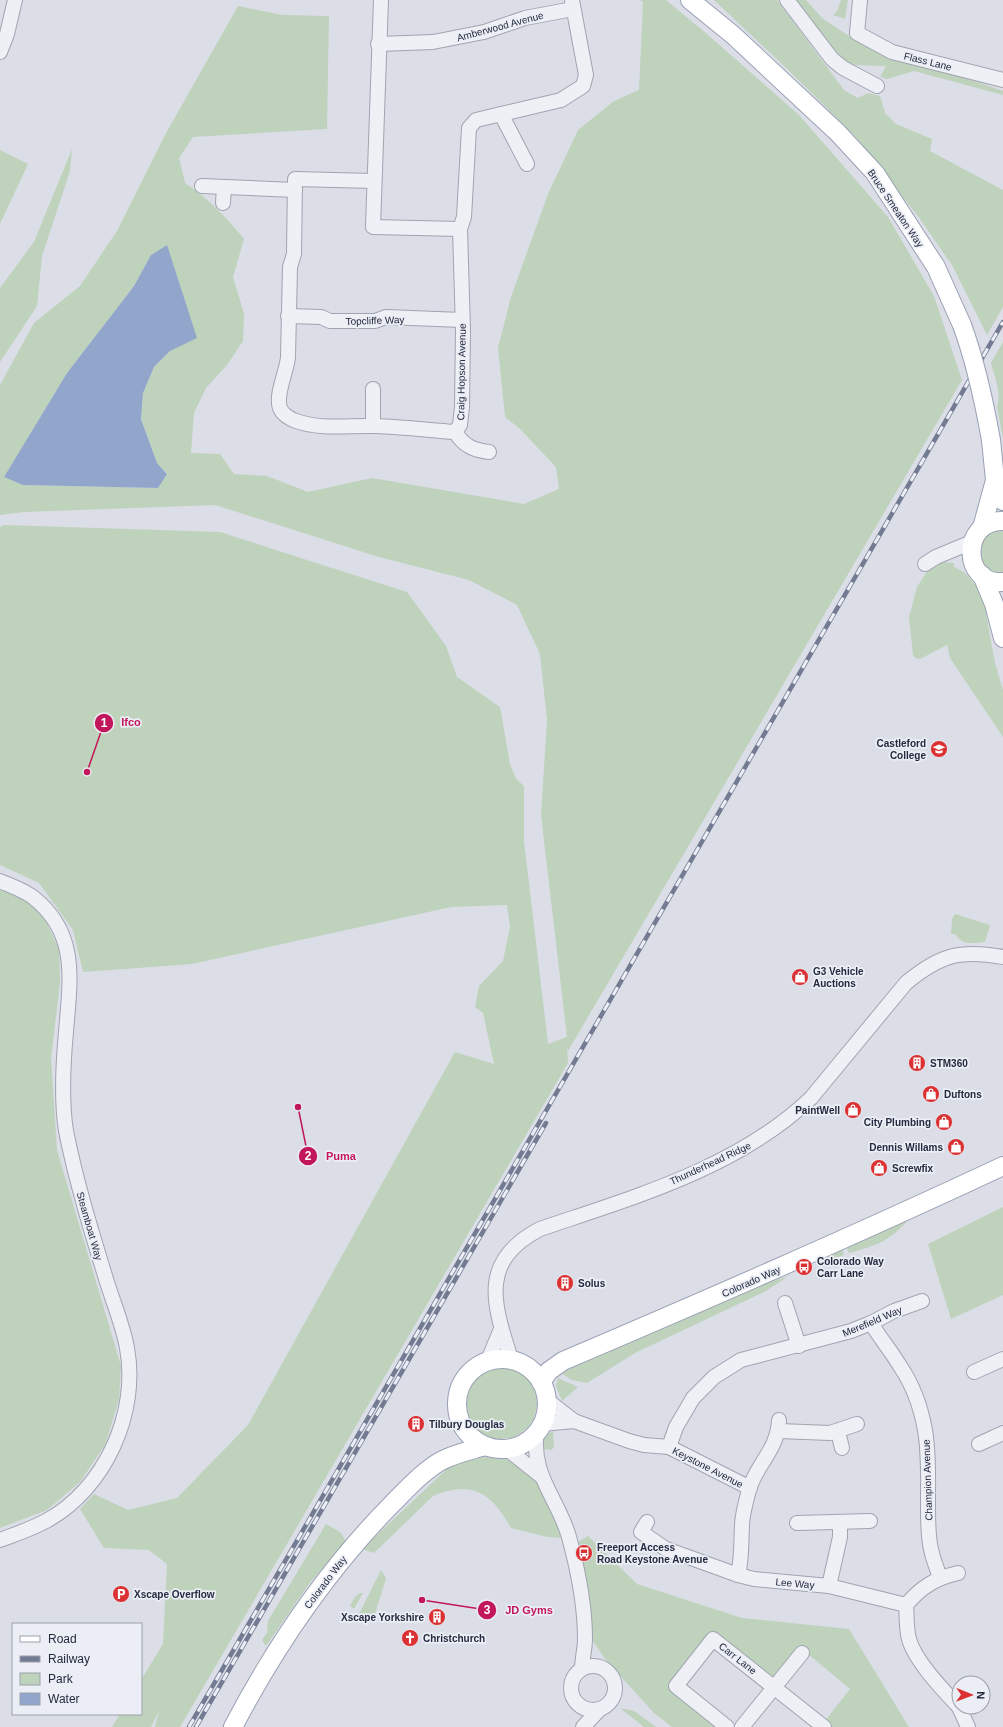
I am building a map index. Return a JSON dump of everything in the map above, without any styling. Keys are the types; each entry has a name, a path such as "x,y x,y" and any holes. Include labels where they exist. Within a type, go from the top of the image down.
{"main road":[{"name":"Bruce Smeaton Way","path":"690,0 733,35 838,133 875,173 936,267 974,356 991,440 995,480 1003,501"},
{"name":"Bruce Smeaton Way","path":"975,543 995,480"},
{"path":"1003,521 990,523 975,543 982,575 994,604 1003,638"},
{"path":"982,575 990,580 1003,582"},
{"name":"Colorado Way","path":"541,1382 549,1371 563,1361 740,1286 903,1213 1003,1166"},
{"path":"488,1360 514,1360 536,1374 541,1382 547,1400 546,1412 540,1428 527,1441 507,1449 486,1446 470,1436 461,1424 457,1412 457,1398 460,1386 467,1374 488,1360"},
{"name":"Colorado Way","path":"514,1360 537,1364 563,1361"},
{"name":"Colorado Way","path":"234,1727 274,1652 340,1561 367,1529 412,1483 444,1459 457,1440 461,1424"},
{"name":"Colorado Way","path":"444,1459 486,1446"}],"street":[{"path":"0,52 7,34 15,0"},
{"path":"380,0 373,227 460,229"},
{"path":"787,0 832,59 843,68 877,86"},
{"name":"Flass Lane","path":"860,0 857,34 892,52 1003,80"},
{"name":"Amberwood Avenue","path":"379,40 433,42 484,32 573,4"},
{"name":"Craig Hopson Avenue","path":"295,190 294,254 290,267 287,369 278,400 282,413 294,421 327,427 373,426 455,432 460,426 462,408 460,229 464,217 469,128 476,120 561,100 583,86 586,75 573,4"},
{"path":"501,114 527,164"},
{"path":"202,186 295,190 296,179 374,181"},
{"path":"223,203 224,187"},
{"name":"Topcliffe Way","path":"288,316 321,317 330,321 375,321 386,317 462,320"},
{"path":"373,389 373,426"},
{"path":"455,432 467,447 490,452"},
{"path":"925,564 948,552 962,555 975,543"},
{"name":"Steamboat Way","path":"0,880 33,898 47,911 58,926 67,950 71,983 63,1078 66,1127 72,1160 84,1209 122,1330 129,1368 129,1389 126,1409 118,1436 108,1458 98,1474 70,1504 48,1520 23,1532 0,1540"},
{"name":"Thunderhead Ridge","path":"514,1360 501,1329 496,1295 496,1277 502,1260 524,1237 540,1229 671,1182 719,1161 759,1140 797,1111 811,1098 906,983 924,968 941,959 960,954 979,953 1003,957"},
{"name":"Merefield Way","path":"669,1447 676,1427 691,1401 714,1377 741,1360 799,1346 851,1331 871,1323 894,1310 922,1301"},
{"path":"786,1303 799,1346"},
{"name":"Champion Avenue","path":"871,1323 901,1366 915,1393 920,1409 925,1431 929,1467 928,1536 932,1557 940,1577"},
{"path":"488,1360 501,1329"},
{"path":"974,1372 1003,1359"},
{"name":"Keystone Avenue","path":"547,1400 574,1420 629,1441 644,1445 669,1447 750,1488"},
{"name":"Keystone Avenue","path":"540,1428 574,1420"},
{"name":"Keystone Avenue","path":"738,1575 742,1558 742,1524 750,1488 772,1447 779,1426 810,1432 838,1432 856,1424"},
{"path":"540,1428 535,1445 541,1476 554,1498 569,1535 578,1573 585,1640 582,1669"},
{"path":"838,1432 842,1448"},
{"path":"979,1444 1003,1433"},
{"path":"507,1449 541,1476"},
{"path":"797,1523 870,1521"},
{"name":"Lee Way","path":"647,1522 641,1532 666,1549 738,1575 754,1579 829,1586 906,1605"},
{"path":"829,1586 840,1538 840,1523"},
{"path":"951,1698 933,1678 917,1656 908,1639 906,1605 913,1596 940,1577 958,1573"},
{"name":"Carr Lane","path":"727,1727 676,1686 713,1639 824,1727"},
{"path":"581,1727 600,1709 609,1704 613,1698 614,1687 611,1676 599,1667 585,1640"},
{"path":"742,1727 802,1653"},
{"path":"581,1727 581,1715 571,1688 573,1679 582,1669 599,1667"},
{"path":"577,1704 588,1710 600,1709"},
{"path":"963,1715 968,1727"}],"green space":[{"path":"640,0 666,0 799,115 888,217 934,296 962,380 568,1051 567,1045 568,1063 180,1727 155,1727 159,1711 151,1727 112,1727 119,1715 142,1715 142,1678 163,1644 167,1564 149,1550 104,1548 80,1509 94,1494 128,1510 177,1498 248,1425 455,1052 494,1064 483,1013 475,1007 479,986 503,961 510,927 507,905 451,907 192,964 83,972 73,930 39,883 0,865 0,527 4,525 220,532 407,592 446,646 457,677 500,707 510,764 516,779 524,786 524,841 548,1044 567,1037 541,815 547,720 540,654 517,605 469,580 379,557 215,505 24,512 0,515 0,385 34,323 80,286 117,231 165,135 238,6 282,15 329,16 327,129 193,137 179,158 185,183 216,208 244,239 233,277 244,314 243,341 227,365 206,388 194,413 191,453 220,454 234,474 267,476 308,492 372,478 524,504 559,489 556,467 519,428 505,417 498,348 511,297 548,194 578,130 614,101 639,90 643,2","holes":["167,245 170,351 154,367 143,393 141,418 157,463 167,473 158,488 23,485 4,477 67,373 134,286 151,255"]},
{"path":"714,0 777,0 844,90 858,98 868,93 880,96 885,113 896,124 932,139 930,151 1003,190 1003,307 987,335 952,265 920,219 856,137"},
{"path":"793,0 806,0 822,18 852,38 1003,91 1003,95 914,71 887,79 880,77 886,66 852,65 841,57"},
{"path":"841,0 848,0 845,19 833,15 837,11"},
{"path":"72,149 70,171 42,256 37,306 0,362 0,288 34,242"},
{"path":"0,150 28,164 0,224"},
{"path":"1003,342 1003,439 997,407 999,396 991,363"},
{"path":"1003,529 1003,574 993,571 986,566 981,559 980,552 981,545 985,538"},
{"path":"942,562 954,563 954,567 964,572 979,589 984,602 995,663 1003,690 1003,737 950,658 947,645 920,659 915,658 913,655 909,617 917,587 928,570"},
{"path":"0,886 23,898 43,915 59,949 60,983 51,1058 57,1150 121,1366 119,1399 105,1445 80,1482 47,1510 0,1528"},
{"path":"955,914 990,925 985,942 968,943 958,938 955,934 951,934 952,919"},
{"path":"1003,1207 1003,1295 951,1319 928,1244"},
{"path":"910,1218 890,1237 876,1244 849,1253 846,1246"},
{"path":"842,1248 844,1255 821,1262"},
{"path":"787,1277 766,1291 635,1353 587,1383 572,1380 561,1373 760,1284"},
{"path":"501,1367 521,1373 531,1383 537,1403 531,1423 521,1433 501,1439 481,1433 471,1423 465,1403 471,1383 481,1373"},
{"path":"558,1378 578,1387 562,1401 556,1386"},
{"path":"553,1431 554,1446 552,1450 541,1449 546,1435"},
{"path":"485,1457 499,1457 514,1461 533,1477 548,1501 561,1538 547,1537 511,1528 504,1516 489,1498 470,1490 459,1489 433,1496 374,1553 362,1549 449,1467 461,1462"},
{"path":"326,1524 340,1532 346,1541 309,1584 266,1646 262,1640 267,1633 268,1621"},
{"path":"588,1536 637,1584 742,1618 849,1629 909,1727 832,1727 825,1721 850,1689 802,1649 774,1679 713,1632 670,1687 715,1727 672,1727 654,1713 605,1659 593,1641 578,1542"},
{"path":"381,1570 386,1578 375,1614 372,1613 371,1617 359,1614"},
{"path":"360,1593 363,1593 354,1609 350,1606 355,1597"},
{"path":"620,1708 634,1711 656,1727 644,1727"}],"water":[{"path":"167,245 197,338 170,351 154,367 143,393 141,419 157,463 167,474 158,488 23,485 4,477 67,373 134,286 151,255"}],"railway":[{"path":"189,1727 1003,322"},
{"path":"196,1727 546,1123"}],"place":[{"name":"Castleford College","path":"939,749"},
{"name":"Ifco","path":"87,772"},
{"name":"G3 Vehicle Auctions","path":"800,977"},
{"name":"STM360","path":"917,1063"},
{"name":"Duftons","path":"931,1094"},
{"name":"Puma","path":"298,1107"},
{"name":"PaintWell","path":"853,1110"},
{"name":"City Plumbing","path":"944,1122"},
{"name":"Dennis Willams","path":"956,1147"},
{"name":"Screwfix","path":"879,1168"},
{"name":"Colorado Way Carr Lane","path":"804,1267"},
{"name":"Solus","path":"565,1283"},
{"name":"Tilbury Douglas","path":"416,1424"},
{"name":"Freeport Access Road Keystone Avenue","path":"584,1553"},
{"name":"Xscape Overflow","path":"121,1594"},
{"name":"JD Gyms","path":"422,1600"},
{"name":"Xscape Yorkshire","path":"437,1617"},
{"name":"Christchurch","path":"410,1638"}]}
